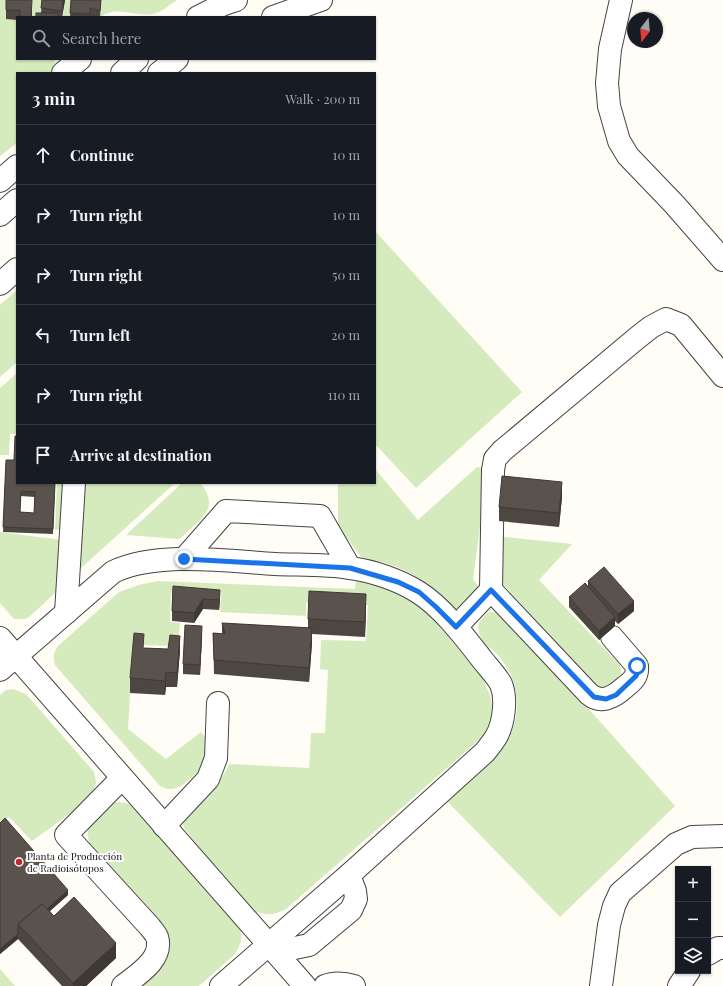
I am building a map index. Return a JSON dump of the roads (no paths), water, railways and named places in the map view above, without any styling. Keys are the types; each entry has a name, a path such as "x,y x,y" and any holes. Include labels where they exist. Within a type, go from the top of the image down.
{"lane":[{"path":"200,16 224,4 236,0"},
{"path":"276,16 321,0"},
{"path":"621,0 610,49 607,83 609,106 619,141 628,156 675,205 723,260"},
{"path":"64,72 79,60"},
{"path":"123,72 137,60"},
{"path":"160,72 176,60"},
{"path":"0,181 16,167"},
{"path":"0,215 16,201"},
{"path":"0,284 16,270"},
{"path":"456,627 491,590 493,470 495,459 502,450 637,338 651,327 666,319 680,325 723,376"},
{"path":"66,613 74,484"},
{"path":"184,559 226,510 320,516 350,568"},
{"path":"8,663 114,572 122,568 148,561 184,559 350,568 398,582 419,592 456,627 501,685 504,699 504,710 496,737 485,752 349,875 355,891 356,899 351,910 309,945 290,949 268,944"},
{"path":"491,590 594,697 606,699 611,698 636,676 638,671 637,666 612,637"},
{"path":"0,638 8,663 122,778 305,986"},
{"path":"164,826 208,779 216,758 218,703"},
{"path":"122,778 66,835 150,927 157,937 158,947 155,957 148,966 123,986"},
{"path":"601,986 609,925 614,906 620,893 676,844 692,837 723,836"},
{"path":"221,986 268,944"},
{"path":"711,952 718,948 723,948"},
{"path":"678,986 688,974"},
{"path":"325,986 344,983 354,986"}],"place":[{"name":"Planta de Producción de Radioisótopos","path":"19,862"}]}
